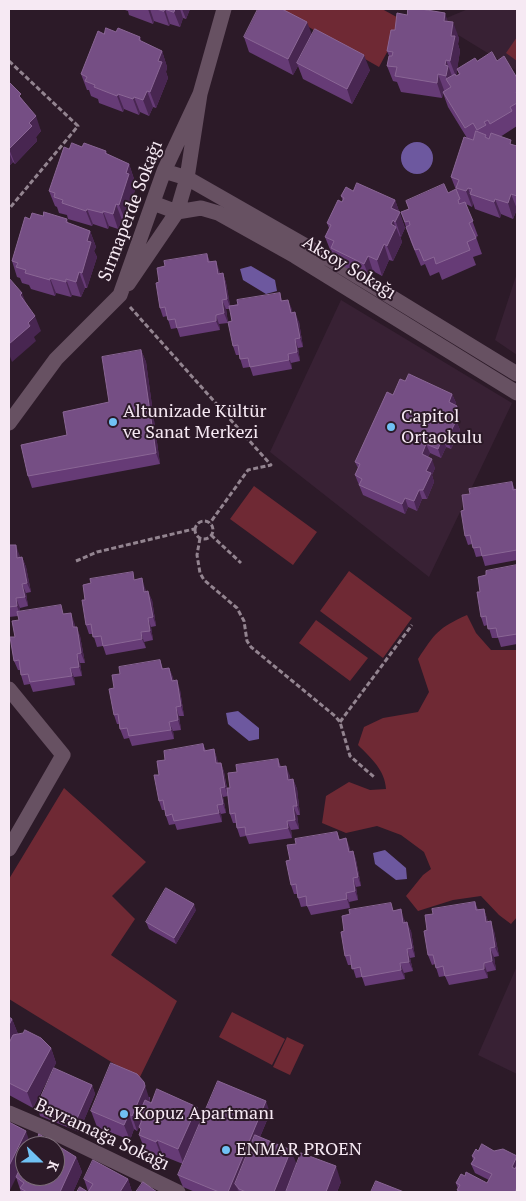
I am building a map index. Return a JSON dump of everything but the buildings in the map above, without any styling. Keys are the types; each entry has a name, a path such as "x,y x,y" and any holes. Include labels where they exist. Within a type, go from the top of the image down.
{"street":[{"path":"120,295 146,260 177,212 187,178 200,94 224,9"},
{"name":"Sırmaperde Sokağı","path":"9,423 56,359 120,295 164,171 200,94"},
{"name":"Aksoy Sokağı","path":"164,171 187,178 334,262 517,374"},
{"name":"Aksoy Sokağı","path":"152,203 177,212 201,208 218,213 302,261 517,393"},
{"path":"9,690 64,755 9,850"},
{"name":"Bayramağa Sokağı","path":"9,1113 178,1192"}],"path":[{"path":"9,61 78,126 9,209"},
{"path":"120,295 270,465 248,470 210,523"},
{"path":"76,561 98,552 194,529 200,521 210,523"},
{"path":"194,529 196,535 200,538 208,538 213,530 210,523"},
{"path":"211,535 241,563"},
{"path":"200,538 197,555 200,573 204,580 237,608 244,622 247,641 335,716 340,722 350,756 374,777"},
{"path":"340,722 412,625"}],"shaded area":[{"path":"277,9 382,9 404,21 379,67"},
{"path":"468,9 517,9 517,71 437,22"},
{"path":"517,37 517,61 506,53"},
{"path":"417,142 429,146 433,158 429,170 417,174 405,170 401,158 405,146"},
{"path":"251,266 275,280 277,291 266,294 243,280 240,269"},
{"path":"517,273 517,355 495,340"},
{"name":"Capitol Ortaokulu","path":"341,300 512,403 429,577 270,452"},
{"path":"254,486 317,532 293,565 230,519"},
{"path":"349,571 412,618 383,658 320,611"},
{"path":"467,615 476,633 491,650 517,650 517,917 511,924 499,915 481,896 453,900 418,911 406,896 423,875 431,869 424,852 401,835 377,826 346,833 322,823 326,796 349,782 370,790 386,789 380,770 358,745 364,727 383,718 418,712 429,692 418,659 438,632"},
{"path":"316,620 368,658 350,681 299,643"},
{"path":"238,711 259,728 259,739 249,741 228,724 226,713"},
{"path":"64,788 146,862 112,896 135,919 111,955 177,1001 139,1079 9,999 9,879"},
{"path":"385,850 406,868 407,879 396,880 375,864 373,853"},
{"path":"517,966 517,1074 478,1055"},
{"path":"232,1012 285,1039 272,1065 219,1037"},
{"path":"287,1037 304,1045 290,1075 273,1067"}],"place":[{"name":"Altunizade Kültür ve Sanat Merkezi","path":"113,422"},
{"name":"Capitol Ortaokulu","path":"391,427"},
{"name":"Kopuz Apartmanı","path":"124,1114"},
{"name":"ENMAR PROEN","path":"226,1150"}]}
